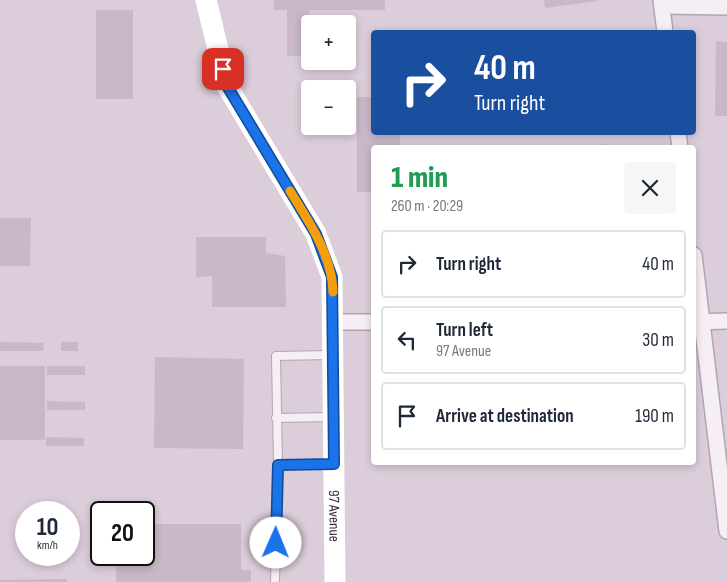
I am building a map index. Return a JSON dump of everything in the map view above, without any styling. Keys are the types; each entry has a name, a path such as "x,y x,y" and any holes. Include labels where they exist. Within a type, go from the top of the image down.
{"street":[{"name":"97 Avenue","path":"206,0 227,86 316,234 332,277 335,582"},
{"path":"665,30 661,3 725,4"},
{"path":"696,288 698,322 727,532"},
{"path":"698,322 727,321"},
{"path":"333,322 371,322"}],"lane":[{"path":"275,582 278,465 276,356 333,354"},
{"path":"276,418 334,417"},
{"path":"278,465 334,464"}],"shaded area":[{"path":"0,0 727,0 727,582 0,582"}],"building":[{"path":"274,0 385,0 385,10 309,10 309,15 301,15 301,56 287,56 287,10 274,10"},
{"path":"544,0 597,0 597,1 545,8"},
{"path":"96,10 133,10 133,99 96,99"},
{"path":"716,41 727,42 727,116 715,116"},
{"path":"357,97 371,97 371,135 400,135 400,145 371,145 371,192 357,192"},
{"path":"0,218 31,218 30,266 0,266"},
{"path":"196,237 266,237 266,253 285,256 286,307 212,307 212,276 196,277"},
{"path":"0,342 44,343 43,351 0,351"},
{"path":"61,342 78,342 78,351 61,351"},
{"path":"155,357 244,359 243,449 154,448"},
{"path":"0,366 45,366 45,440 0,440"},
{"path":"47,366 85,366 85,375 47,375"},
{"path":"47,401 85,402 85,410 47,410"},
{"path":"46,437 84,438 84,446 46,446"},
{"path":"155,524 241,524 241,570 251,570 251,582 116,582 116,566 155,566"},
{"path":"67,579 67,582 0,582 0,580"}],"slow traffic":[{"path":"290,191 316,234 332,277 333,292"}],"route":[{"path":"223,69 227,86 316,234 332,277 334,464 278,465 276,543"}]}
